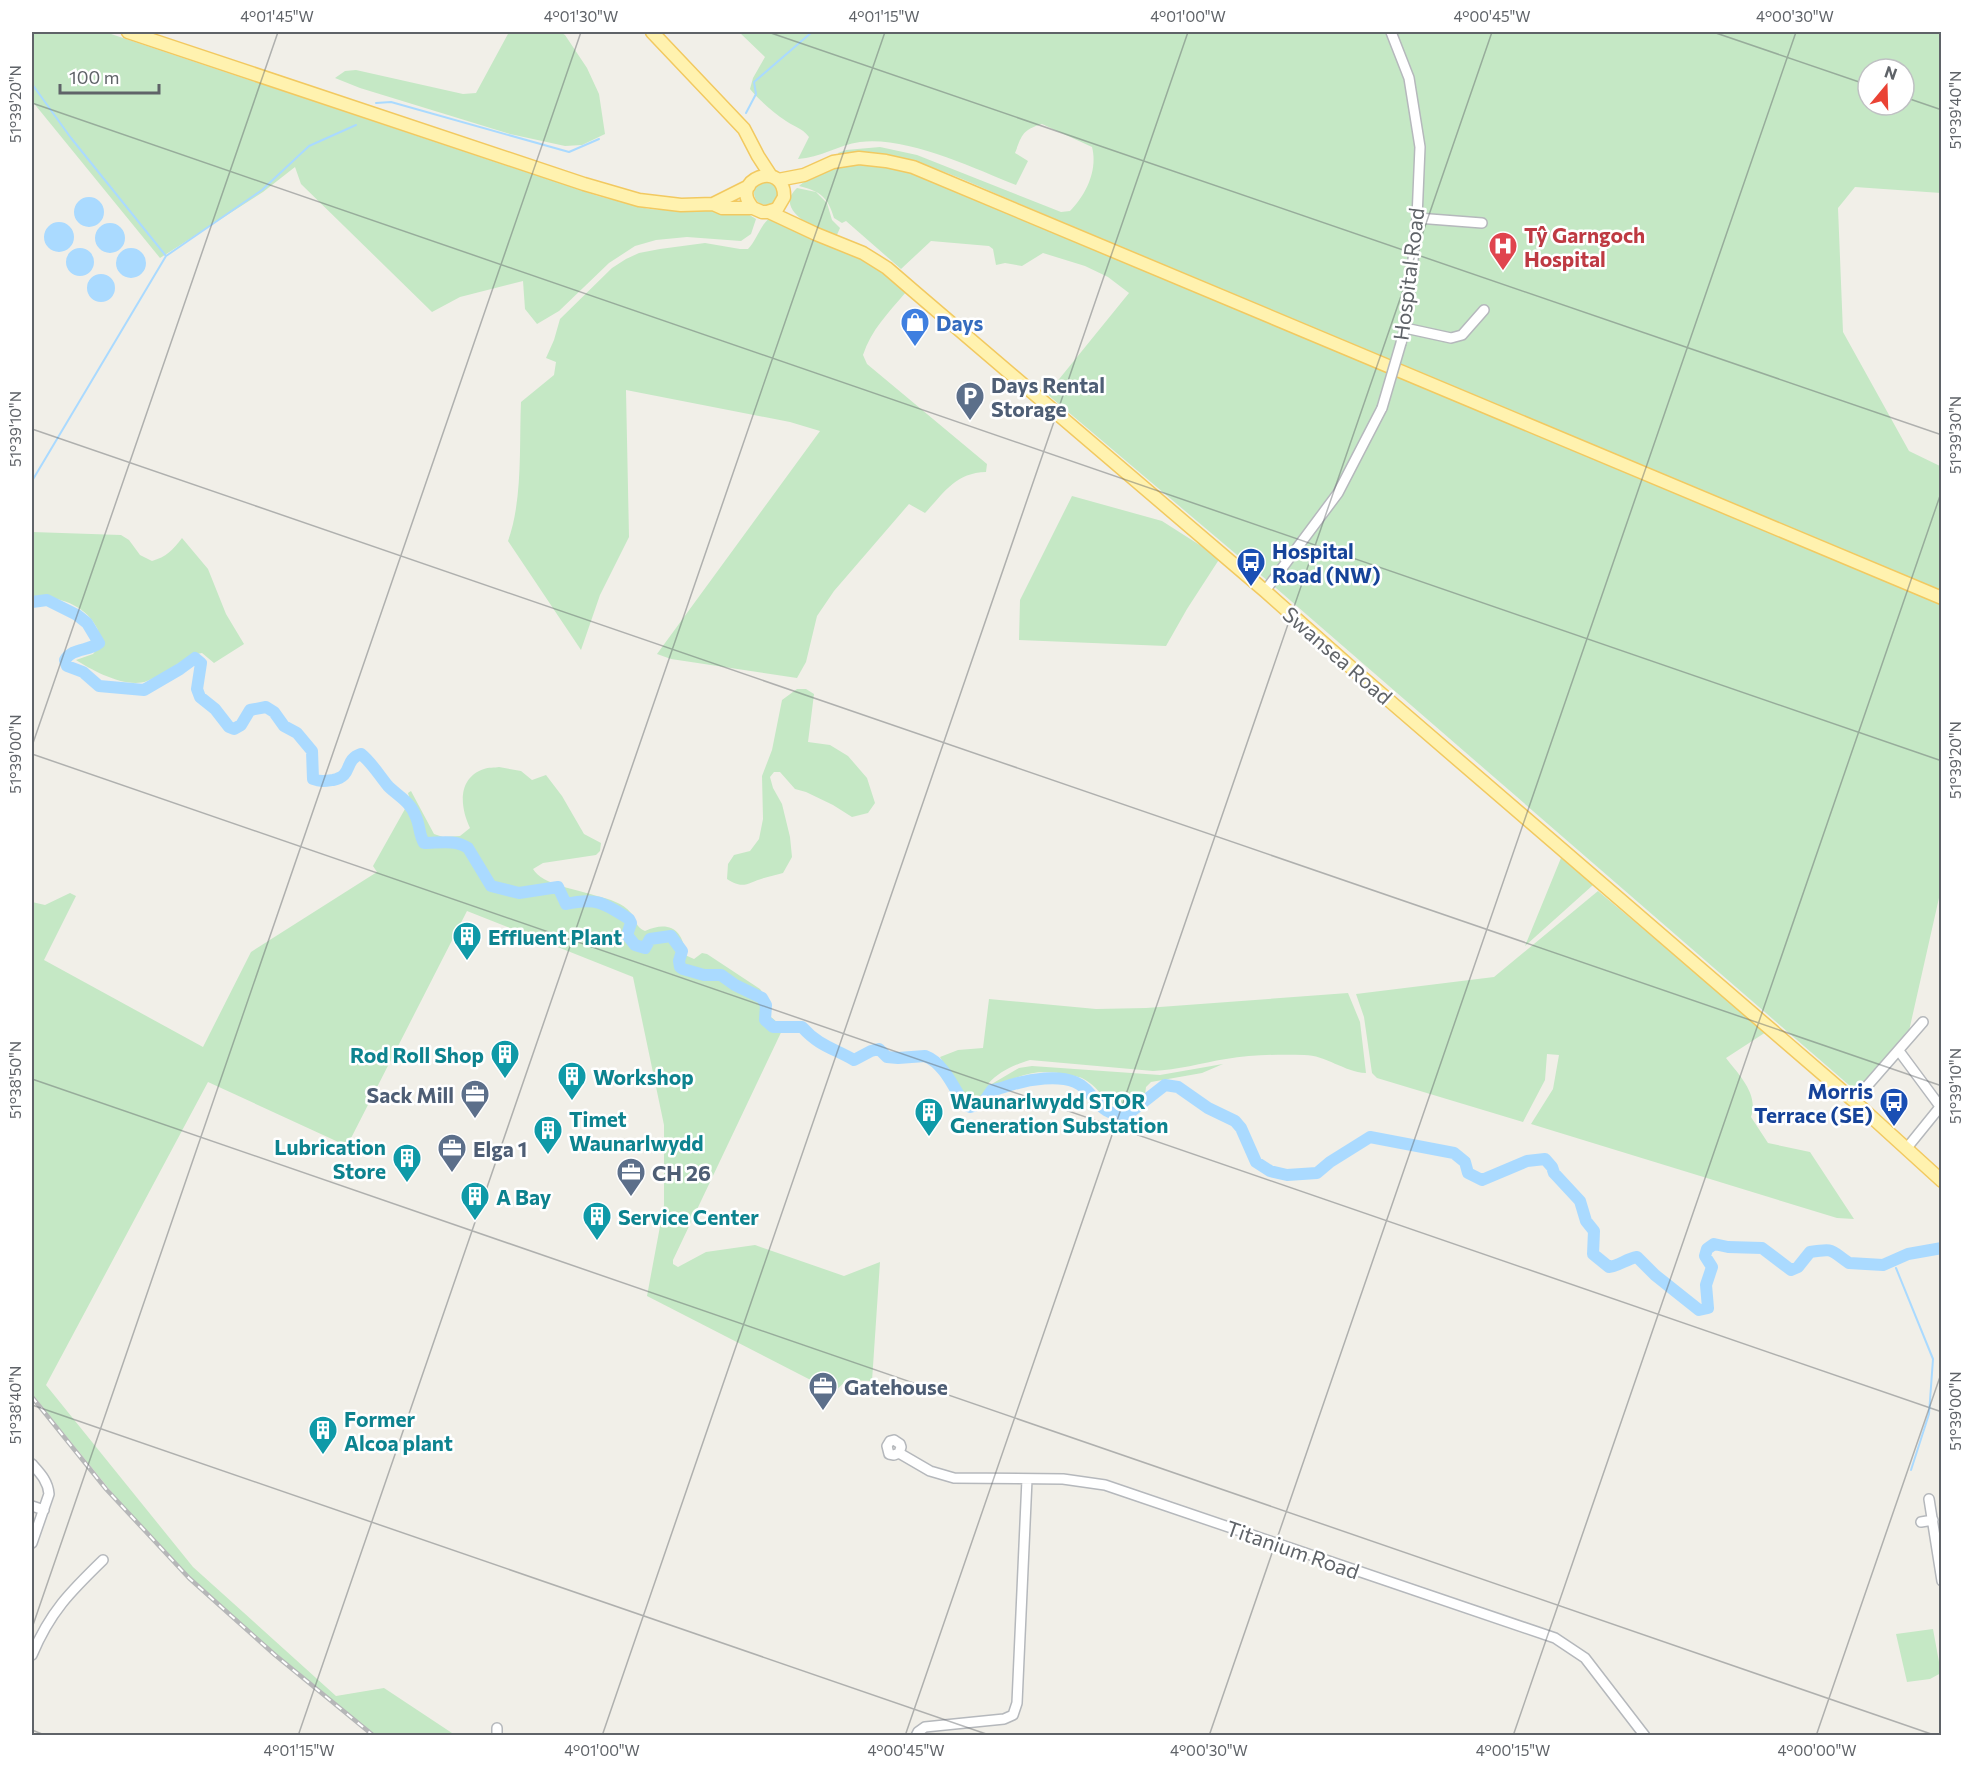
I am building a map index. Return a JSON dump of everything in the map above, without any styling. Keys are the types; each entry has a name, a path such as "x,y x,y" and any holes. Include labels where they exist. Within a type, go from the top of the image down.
{"main road":[{"path":"128,32 639,200 661,203 714,204 722,208 753,208 762,212 770,212 777,209 784,197 804,175"},
{"path":"652,32 735,118 752,141 758,156 784,197"},
{"path":"753,208 748,200 758,156"},
{"path":"714,204 759,176 774,178 804,175 833,162 859,158 913,167 1941,598"},
{"name":"Swansea Road","path":"784,197 802,226"},
{"name":"Swansea Road","path":"770,212 863,253 886,268 1265,591 1854,1101 1941,1181"}],"street":[{"name":"Hospital Road","path":"1265,591 1338,493 1382,408 1405,328 1417,219 1420,147 1408,78 1391,32"},
{"path":"1417,219 1482,223"},
{"path":"1405,328 1451,338 1462,335 1484,310"},
{"path":"1854,1101 1923,1023"},
{"path":"1899,1051 1940,1108 1906,1149"},
{"name":"Titanium Road","path":"899,1453 930,1472 945,1477 1063,1479 1105,1485 1555,1638 1585,1658 1645,1736"},
{"path":"32,1464 49,1486 49,1494 32,1543"},
{"path":"916,1736 926,1727 1004,1719 1013,1715 1017,1703 1027,1479"},
{"path":"1929,1499 1941,1581"},
{"path":"32,1506 44,1510"},
{"path":"1921,1522 1933,1520"},
{"path":"32,1655 50,1617 72,1590 103,1560"}],"green space":[{"path":"32,32 105,32 598,196 649,209 722,210 748,214 756,219 751,234 741,241 687,237 656,240 635,246 609,263 559,311 537,324 525,309 523,281 460,297 432,312 301,184 295,167 263,192 160,258 32,101"},
{"path":"509,32 560,32 565,35 587,68 599,94 605,134 582,145 565,146 510,134 360,88 335,78 345,71 356,70 463,94 476,93"},
{"path":"739,32 1941,32 1941,193 1855,187 1838,208 1843,332 1909,451 1942,467 1941,889 1909,1031 1857,1092 1276,588 1047,394 1129,293 1108,277 1085,266 1043,253 1022,266 1005,263 996,265 993,249 989,246 931,241 901,269 846,221 842,223 834,218 829,205 822,196 799,186 821,172 847,164 864,163 902,169 1140,266 1138,254 949,174 884,155 839,155 838,153 846,150 880,147 917,155 1061,212 1070,211 1086,190 1092,173 1092,147 1042,124 1030,129 1021,137 1015,153 1028,161 1016,185 919,148 878,141 860,142 798,159 809,137 758,98 750,89 753,78 765,57"},
{"path":"766,181 774,185 778,193 774,201 766,205 758,201 754,193 758,185"},
{"path":"797,188 816,192 827,203 832,220 840,228 836,237 819,230 794,212 790,204 791,196"},
{"path":"770,218 856,256 883,273 906,292 881,322 866,346 863,355 867,364 987,464 986,472 975,473 958,480 925,513 909,504 834,591 817,616 806,662 797,678 671,659 657,654 820,431 790,422 626,390 629,537 600,595 581,650 508,541 513,525 518,490 521,402 554,375 556,362 546,358 560,319 612,268 639,253 660,249 705,243 748,249"},
{"path":"1072,496 1162,521 1220,558 1166,646 1019,640 1020,600"},
{"path":"32,532 121,535 129,540 140,555 152,561 169,552 182,538 208,569 226,614 244,644 214,663 202,653 197,654 139,683 120,681 91,669 76,660 93,654 99,647 99,632 92,620 78,607 69,603 50,598 32,598"},
{"path":"797,689 806,689 814,694 808,742 830,745 848,756 867,778 875,803 868,813 852,817 833,805 795,789 780,772 774,772 770,777 782,804 792,857 783,873 745,885 738,884 727,879 728,864 734,855 750,851 759,839 763,819 762,776 772,750 782,700"},
{"path":"499,767 521,771 532,780 546,775 562,796 584,834 601,843 600,851 596,855 543,863 533,869 538,875 553,883 620,904 631,913 638,926 645,931 661,926 673,929 682,939 685,955 694,959 702,953 707,954 760,989 770,1002 771,1017 777,1022 786,1022 673,1264 678,1267 706,1252 755,1245 844,1276 880,1262 872,1381 847,1380 834,1392 647,1296 664,1205 664,1125 633,977 467,911 347,1146 208,1082 46,1385 193,1567 336,1696 384,1688 455,1735 374,1735 277,1658 198,1586 144,1532 32,1394 32,902 45,905 70,893 76,896 44,960 203,1047 251,952 377,872 373,866 410,800 408,793 411,791 434,834 443,837 460,836 470,828 464,811 465,786 475,773 487,768"},
{"path":"1561,858 1593,885 1525,946"},
{"path":"1598,891 1766,1032 1726,1058 1742,1078 1750,1093 1753,1109 1751,1117 1768,1143 1810,1152 1854,1219 1837,1218 1531,1124 1553,1089 1559,1055 1547,1054 1545,1080 1523,1122 1377,1078 1372,1073 1364,1017 1356,994 1494,977"},
{"path":"1348,993 1360,1022 1366,1073 1304,1055 1226,1059 1153,1071 1030,1060 1008,1069 988,1084 990,1085 1019,1068 1032,1066 1160,1075 1223,1064 1202,1073 1151,1082 1146,1087 1144,1103 1126,1110 1112,1104 1094,1086 1083,1079 1051,1072 1019,1077 1003,1084 976,1102 971,1101 955,1084 940,1057 958,1050 983,1048 989,999 1096,1009 1146,1008"},
{"path":"1933,1629 1941,1673 1930,1679 1907,1682 1896,1634"}],"water":[{"path":"89,197 99,202 104,212 99,222 89,227 79,222 74,212 79,202"},
{"path":"59,222 69,227 74,237 69,247 59,252 49,247 44,237 49,227"},
{"path":"110,223 120,228 125,238 120,248 110,253 100,248 95,238 100,228"},
{"path":"80,248 90,252 94,262 90,272 80,276 70,272 66,262 70,252"},
{"path":"131,248 141,253 146,263 141,273 131,278 121,273 116,263 121,253"},
{"path":"101,274 111,278 115,288 111,298 101,302 91,298 87,288 91,278"}],"waterway":[{"path":"746,113 756,94 754,82 812,32"},
{"path":"32,84 71,138 166,256"},
{"path":"376,103 391,102 569,152 599,139"},
{"path":"32,481 166,256 262,190 309,146 356,125"},
{"path":"32,602 47,600 77,615 87,623 99,643 76,651 65,660 67,666 83,672 99,686 144,690 195,658 201,663 197,689 200,697 215,709 229,727 234,729 241,725 250,710 266,707 274,712 284,726 297,733 312,751 313,779 319,781 333,780 344,775 352,760 361,754 388,786 411,807 424,843 452,842 468,848 491,886 519,893 558,887 566,904 593,901 606,905 629,919 631,923 627,935 635,945 645,948 650,939 671,936 682,951 680,967 704,975 721,975 735,985 762,998 766,1005 765,1020 773,1027 802,1027 820,1043 854,1060 879,1049 887,1057 925,1056 938,1064 964,1104 970,1107 983,1103 992,1090 1028,1081 1053,1078 1068,1080 1082,1086 1109,1112 1128,1114 1165,1085 1178,1087 1208,1108 1235,1121 1241,1128 1256,1162 1270,1171 1287,1175 1317,1173 1370,1137 1454,1153 1465,1162 1468,1173 1482,1180 1527,1161 1545,1159 1554,1173 1580,1201 1586,1221 1594,1231 1593,1254 1609,1267 1637,1257 1655,1275 1699,1310 1708,1308 1706,1285 1712,1267 1705,1256 1707,1249 1714,1244 1728,1247 1762,1248 1791,1270 1798,1267 1810,1252 1828,1250 1849,1263 1883,1265 1908,1254 1942,1248"},
{"path":"1896,1268 1933,1359 1929,1414 1911,1470"}],"railway":[{"path":"32,1397 106,1489 189,1578 275,1655 374,1736"}],"place":[{"name":"Tŷ Garngoch Hospital","path":"1503,272"},
{"name":"Days","path":"915,348"},
{"name":"Days Rental Storage","path":"970,422"},
{"name":"Hospital Road (NW)","path":"1251,588"},
{"name":"Effluent Plant","path":"467,962"},
{"name":"Rod Roll Shop","path":"505,1080"},
{"name":"Workshop","path":"572,1102"},
{"name":"Sack Mill","path":"475,1120"},
{"name":"Morris Terrace (SE)","path":"1894,1128"},
{"name":"Waunarlwydd STOR Generation Substation","path":"929,1138"},
{"name":"Timet Waunarlwydd","path":"548,1156"},
{"name":"Elga 1","path":"452,1174"},
{"name":"Lubrication Store","path":"407,1184"},
{"name":"CH 26","path":"631,1198"},
{"name":"A Bay","path":"475,1222"},
{"name":"Service Center","path":"597,1242"},
{"name":"Gatehouse","path":"823,1412"},
{"name":"Former Alcoa plant","path":"323,1456"}]}
